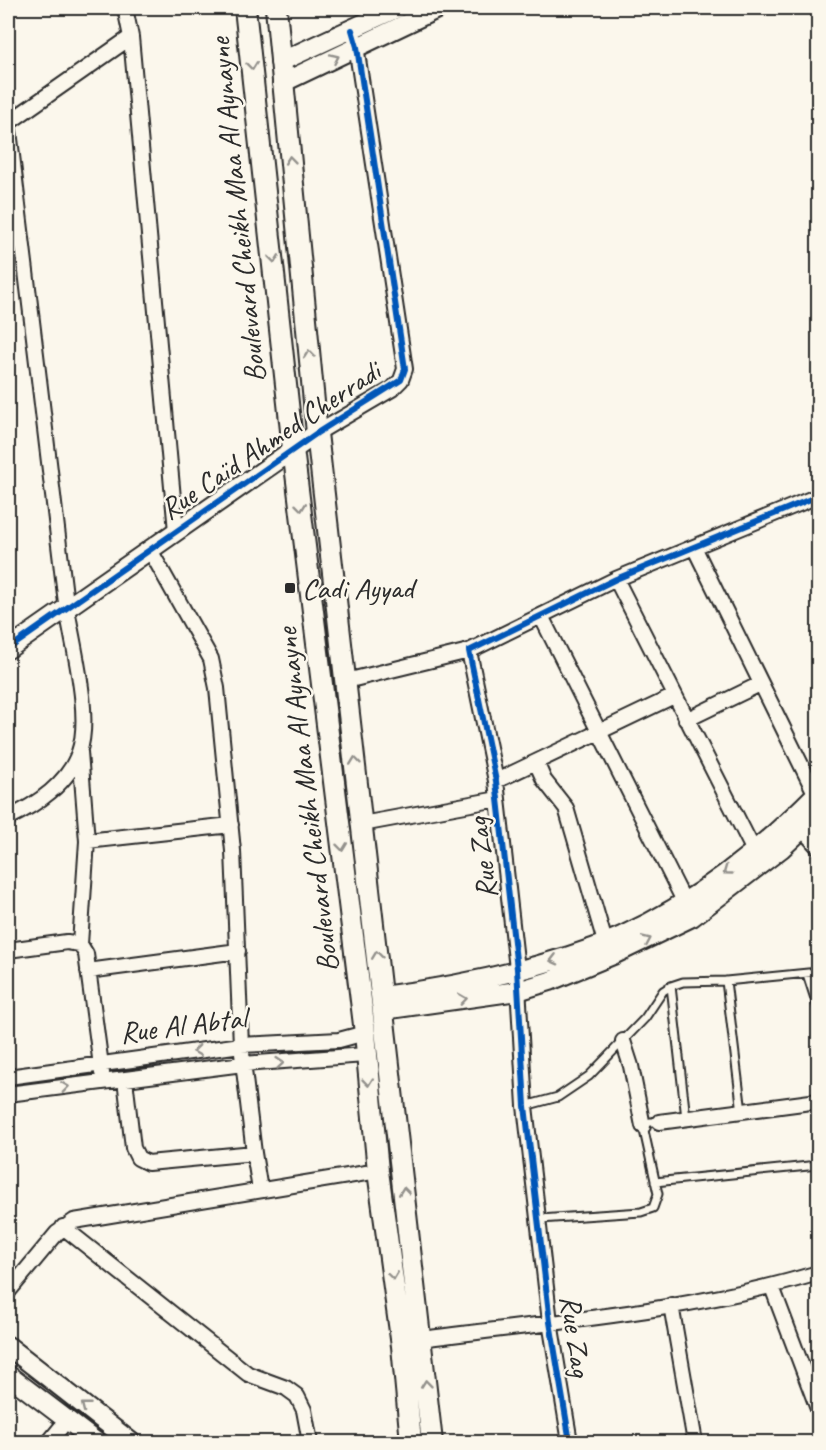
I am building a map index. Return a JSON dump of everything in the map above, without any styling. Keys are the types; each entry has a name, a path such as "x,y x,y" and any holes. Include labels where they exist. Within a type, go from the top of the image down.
{"main road":[{"name":"Boulevard Cheikh Maa Al Aynayne","path":"246,8 293,449 365,1033 365,1055 378,1171 402,1346 411,1443"},
{"name":"Boulevard Cheikh Maa Al Aynayne","path":"276,8 317,433 432,1443"}],"street":[{"path":"125,8 131,37 176,531"},
{"path":"282,83 355,38 397,8"},
{"path":"280,62 355,38 430,10"},
{"path":"104,1081 86,954 80,944 87,841 80,752 82,709 66,608 8,122 131,37"},
{"name":"Rue Caïd Ahmed Cherradi","path":"8,648 293,449 392,389 401,380 405,369 355,38"},
{"path":"346,681 469,651 616,579 819,496"},
{"path":"383,1003 405,1008 518,991 575,972 688,909 798,824 817,793 760,684 694,547"},
{"path":"150,550 212,659 217,688 231,825 243,1064 260,1190"},
{"path":"616,579 754,851"},
{"path":"541,616 597,732 688,909"},
{"name":"Rue Zag","path":"469,651 496,781 517,969 525,1106 540,1219 550,1322 570,1443"},
{"path":"686,720 760,684"},
{"path":"496,781 674,696"},
{"path":"8,818 38,801 54,788 69,772 80,752"},
{"path":"536,762 544,780 566,808 605,942"},
{"path":"362,824 498,799"},
{"path":"383,1003 570,956 688,909 754,851 819,814"},
{"path":"798,824 819,847"},
{"path":"87,841 231,825"},
{"path":"8,950 67,942 80,944"},
{"path":"88,971 238,951"},
{"name":"Rue Al Abtal","path":"8,1077 242,1045 339,1040 365,1033"},
{"path":"623,1041 644,1126"},
{"name":"Rue Al Abtal","path":"8,1095 243,1064 365,1055"},
{"path":"125,1079 133,1148 138,1158 148,1163 254,1153"},
{"path":"659,1122 819,1101"},
{"path":"8,1292 63,1227 94,1216 378,1171"},
{"path":"63,1227 248,1374 286,1388 297,1396 304,1410 310,1443"},
{"path":"421,1339 671,1305 772,1287 819,1274"},
{"path":"772,1287 819,1409"},
{"path":"671,1305 695,1443"},
{"path":"8,1346 130,1443"},
{"path":"805,1373 819,1368"},
{"path":"8,1374 96,1443"},
{"path":"49,1443 67,1420"}],"lane":[{"path":"525,1106 558,1097 570,1090 623,1041 645,1018 663,991 671,986 683,982 726,981 819,972"},
{"path":"807,974 819,1008"},
{"path":"726,981 742,1112"},
{"path":"671,986 686,1118"},
{"path":"540,1219 642,1212 653,1208 658,1194 644,1126 650,1122 659,1122"},
{"path":"655,1182 819,1165"}],"cycle path":[{"path":"8,649 317,433 401,380 405,369 357,47 352,30"},
{"path":"570,1442 550,1322 525,1106 517,969 496,781 469,651 616,579 818,496"}],"place":[{"name":"Cadi Ayyad","path":"290,588"}]}
